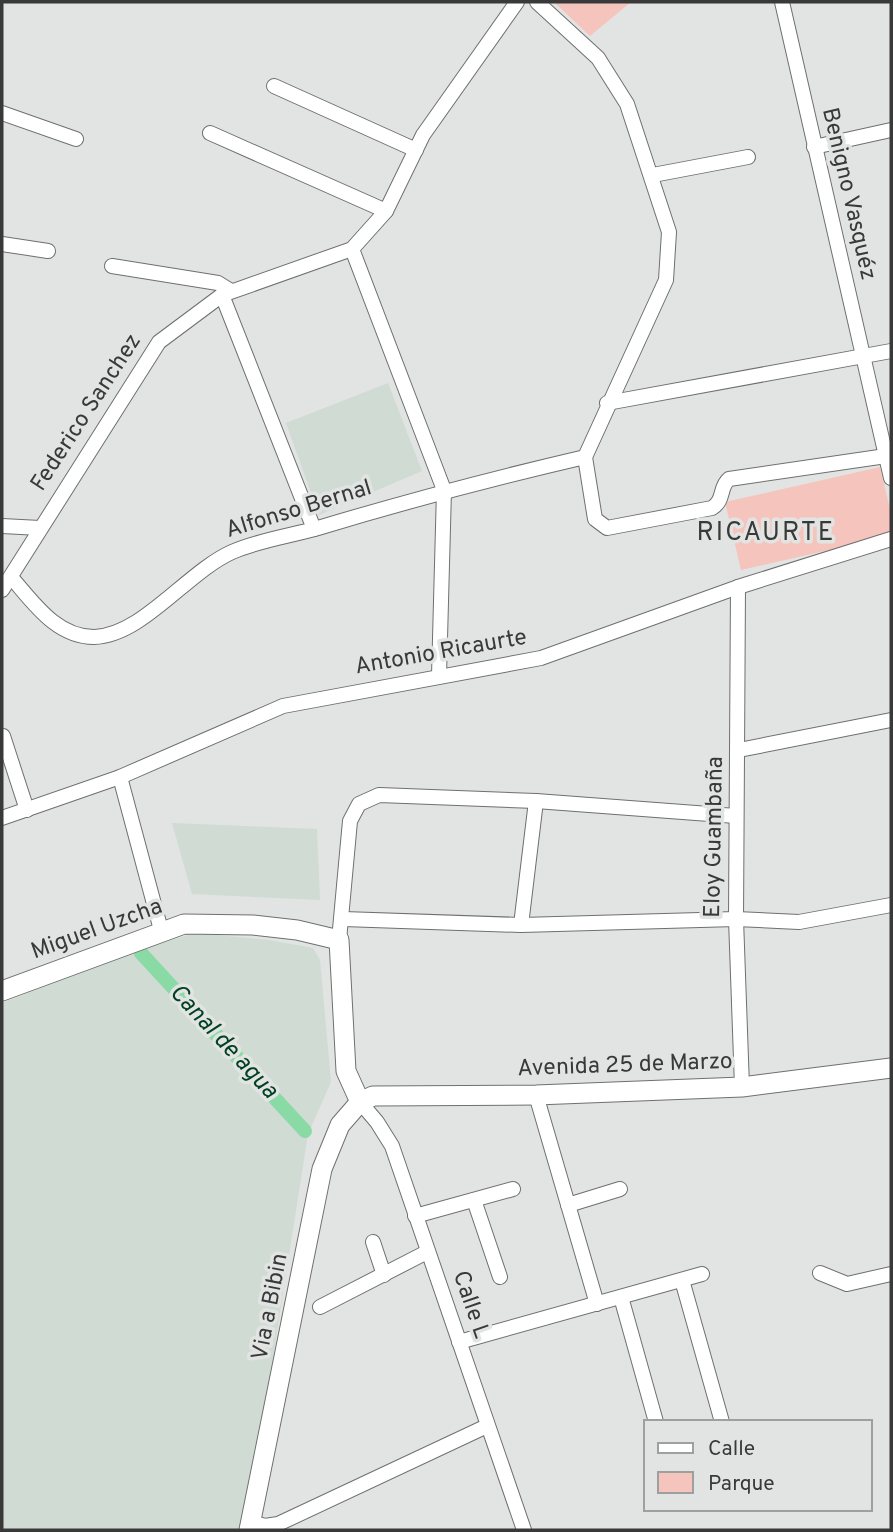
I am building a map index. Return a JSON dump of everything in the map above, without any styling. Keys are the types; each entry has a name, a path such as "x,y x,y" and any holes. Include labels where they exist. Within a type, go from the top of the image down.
{"main road":[{"name":"Miguel Uzcha","path":"2,991 161,930 184,924 253,925 297,930 339,940"},
{"path":"339,940 346,1071 360,1102"},
{"name":"Avenida 25 de Marzo","path":"360,1102 373,1096 396,1094 536,1095 742,1087 891,1068"},
{"name":"Via a Bibin","path":"250,1526 322,1169 340,1125 360,1102"}],"street":[{"name":"Federico Sanchez","path":"2,590 159,342 227,293 352,249 386,211 423,135 517,2"},
{"path":"537,2 598,58 627,104 653,175 669,232 666,280 607,403 585,457 595,519 607,528 712,508 721,500 724,484 729,479 886,456"},
{"name":"Benigno Vasquéz","path":"782,2 891,478"},
{"path":"274,86 416,150"},
{"path":"2,113 76,139"},
{"path":"814,147 891,130"},
{"path":"210,133 386,211"},
{"path":"653,175 748,157"},
{"path":"2,244 48,251"},
{"path":"352,249 444,490 439,676"},
{"path":"112,266 218,284 227,293 314,529"},
{"path":"607,403 891,351"},
{"name":"Alfonso Bernal","path":"11,577 34,605 70,632 92,637 111,635 131,626 220,558 242,548 444,490 585,457"},
{"path":"2,526 40,528"},
{"name":"Antonio Ricaurte","path":"2,818 120,777 283,706 541,658 738,587 891,539"},
{"name":"Eloy Guambaña","path":"738,587 736,919 742,1087"},
{"path":"739,750 891,720"},
{"path":"3,736 27,810"},
{"path":"120,777 161,930"},
{"path":"339,940 350,821 359,804 379,795 536,801 736,817"},
{"path":"521,926 536,801"},
{"path":"343,919 521,926 736,919 799,922 891,905"},
{"path":"536,1095 597,1304"},
{"name":"Calle L","path":"360,1102 392,1146 518,1521 524,1530"},
{"path":"415,1216 513,1189"},
{"path":"568,1205 620,1189"},
{"path":"474,1200 500,1277"},
{"path":"373,1242 384,1275"},
{"path":"320,1307 427,1252"},
{"path":"820,1273 847,1284 891,1274"},
{"path":"458,1342 702,1274"},
{"path":"682,1280 721,1420"},
{"path":"621,1297 655,1420"},
{"path":"250,1526 278,1524 488,1426"}],"shaded area":[{"path":"388,383 422,471 319,515 286,423"},
{"path":"172,823 317,829 320,900 192,894"},
{"path":"195,933 269,940 313,948 320,960 331,1082 308,1134 246,1530 2,1530 2,1003 138,950"}],"green space":[{"path":"554,2 631,2 590,36"},
{"path":"880,467 891,513 891,536 741,570 725,502"}],"waterway":[{"name":"Canal de agua","path":"141,953 305,1131"}],"district":[{"name":"RICAURTE","path":"766,533"}]}
